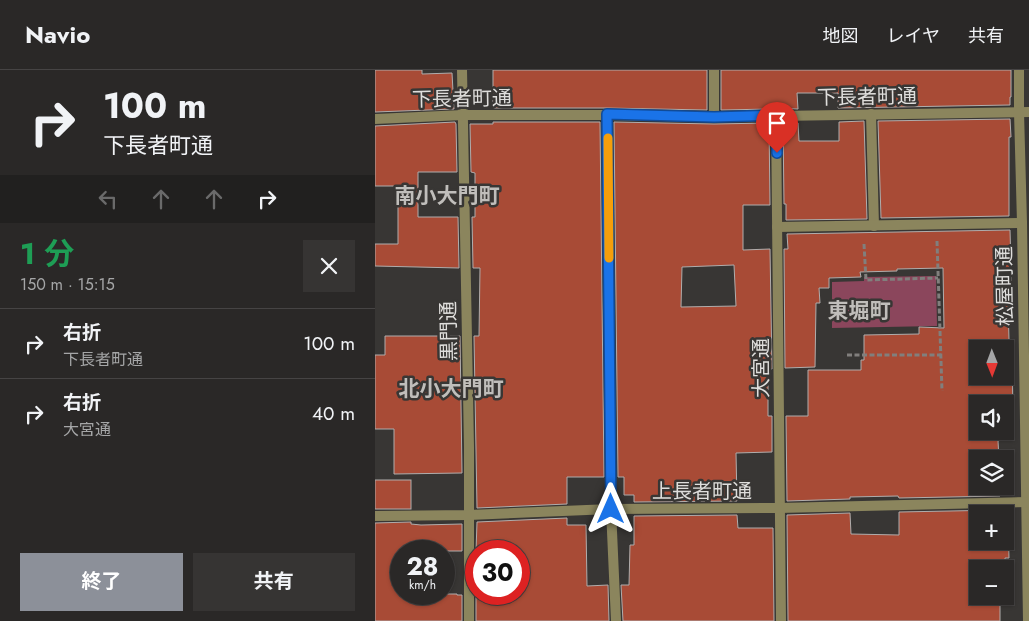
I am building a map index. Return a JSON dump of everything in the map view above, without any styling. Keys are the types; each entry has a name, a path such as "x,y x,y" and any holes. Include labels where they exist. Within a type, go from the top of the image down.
{"street":[{"name":"黒門通","path":"462,70 469,447 469,621"},
{"path":"714,70 714,117"},
{"name":"松屋町通","path":"1019,70 1024,112 1022,223 1028,502 1028,621"},
{"name":"下長者町通","path":"375,119 463,115 607,114 714,117 1024,112"},
{"path":"607,114 611,509 616,621"},
{"path":"871,114 875,226"},
{"name":"大宮通","path":"776,115 781,621"},
{"path":"777,227 1022,223"},
{"name":"上長者町通","path":"375,516 469,515 611,509 779,508 1028,502"}],"path":[{"path":"937,224 942,391"},
{"path":"863,226 866,280 938,278"},
{"path":"847,355 941,355"}],"shaded area":[{"path":"936,276 937,326 832,328 832,282 864,281 864,277"}],"building":[{"path":"375,70 422,70 422,74 452,73 454,109 375,112"},
{"path":"493,70 707,70 707,110 493,108"},
{"path":"721,70 1011,70 1011,97 1010,105 838,108 838,93 797,93 798,109 721,110"},
{"path":"1010,119 1009,216 881,218 878,121"},
{"path":"864,121 867,219 786,220 786,204 784,204 783,123 798,123 799,141 839,141 839,122"},
{"path":"455,122 457,172 418,172 418,217 458,217 459,268 375,266 375,244 398,244 398,186 375,186 375,126"},
{"path":"493,122 600,122 604,477 567,477 567,504 477,508 474,336 479,336 480,268 473,268 472,217 475,217 475,173 471,172 470,124 493,124"},
{"path":"614,122 769,123 770,205 743,205 743,250 770,249 772,369 768,369 768,416 772,416 772,452 736,453 737,501 634,502 634,495 624,495 624,477 618,477","holes":["734,265 736,306 681,307 682,267"]},
{"path":"1010,230 1012,301 1008,301 1009,340 969,340 969,385 1013,385 1013,395 969,395 969,440 1000,440 998,441 998,450 969,450 969,495 1000,496 850,497 850,499 787,501 786,416 808,416 808,370 861,370 861,360 864,360 864,335 919,334 919,327 944,328 943,268 860,272 861,277 829,278 829,288 819,288 820,303 816,303 815,367 785,368 784,249 788,249 787,234"},
{"path":"385,336 460,336 462,473 394,474 394,429 375,429 375,355 385,355"},
{"path":"375,480 411,480 411,509 375,509"},
{"path":"969,511 969,550 1009,550 1009,558 1005,558 1005,560 969,560 969,605 1000,605 1000,621 788,621 787,515 850,513 851,534 899,535 899,512"},
{"path":"737,515 738,528 773,528 774,621 623,621 621,585 629,585 630,545 634,545 634,516"},
{"path":"567,518 567,525 586,525 587,586 608,585 609,621 476,621 476,605 530,605 530,540 476,540 477,522"},
{"path":"375,523 462,524 462,551 455,551 455,540 390,540 390,605 455,605 455,594 462,595 462,621 375,621"}],"slow traffic":[{"path":"608,138 609,258"}],"district":[{"name":"南小大門町","path":"447,196"},
{"name":"東堀町","path":"859,311"},
{"name":"北小大門町","path":"451,389"}],"route":[{"path":"611,509 607,114 714,117 776,115 777,153"}]}
